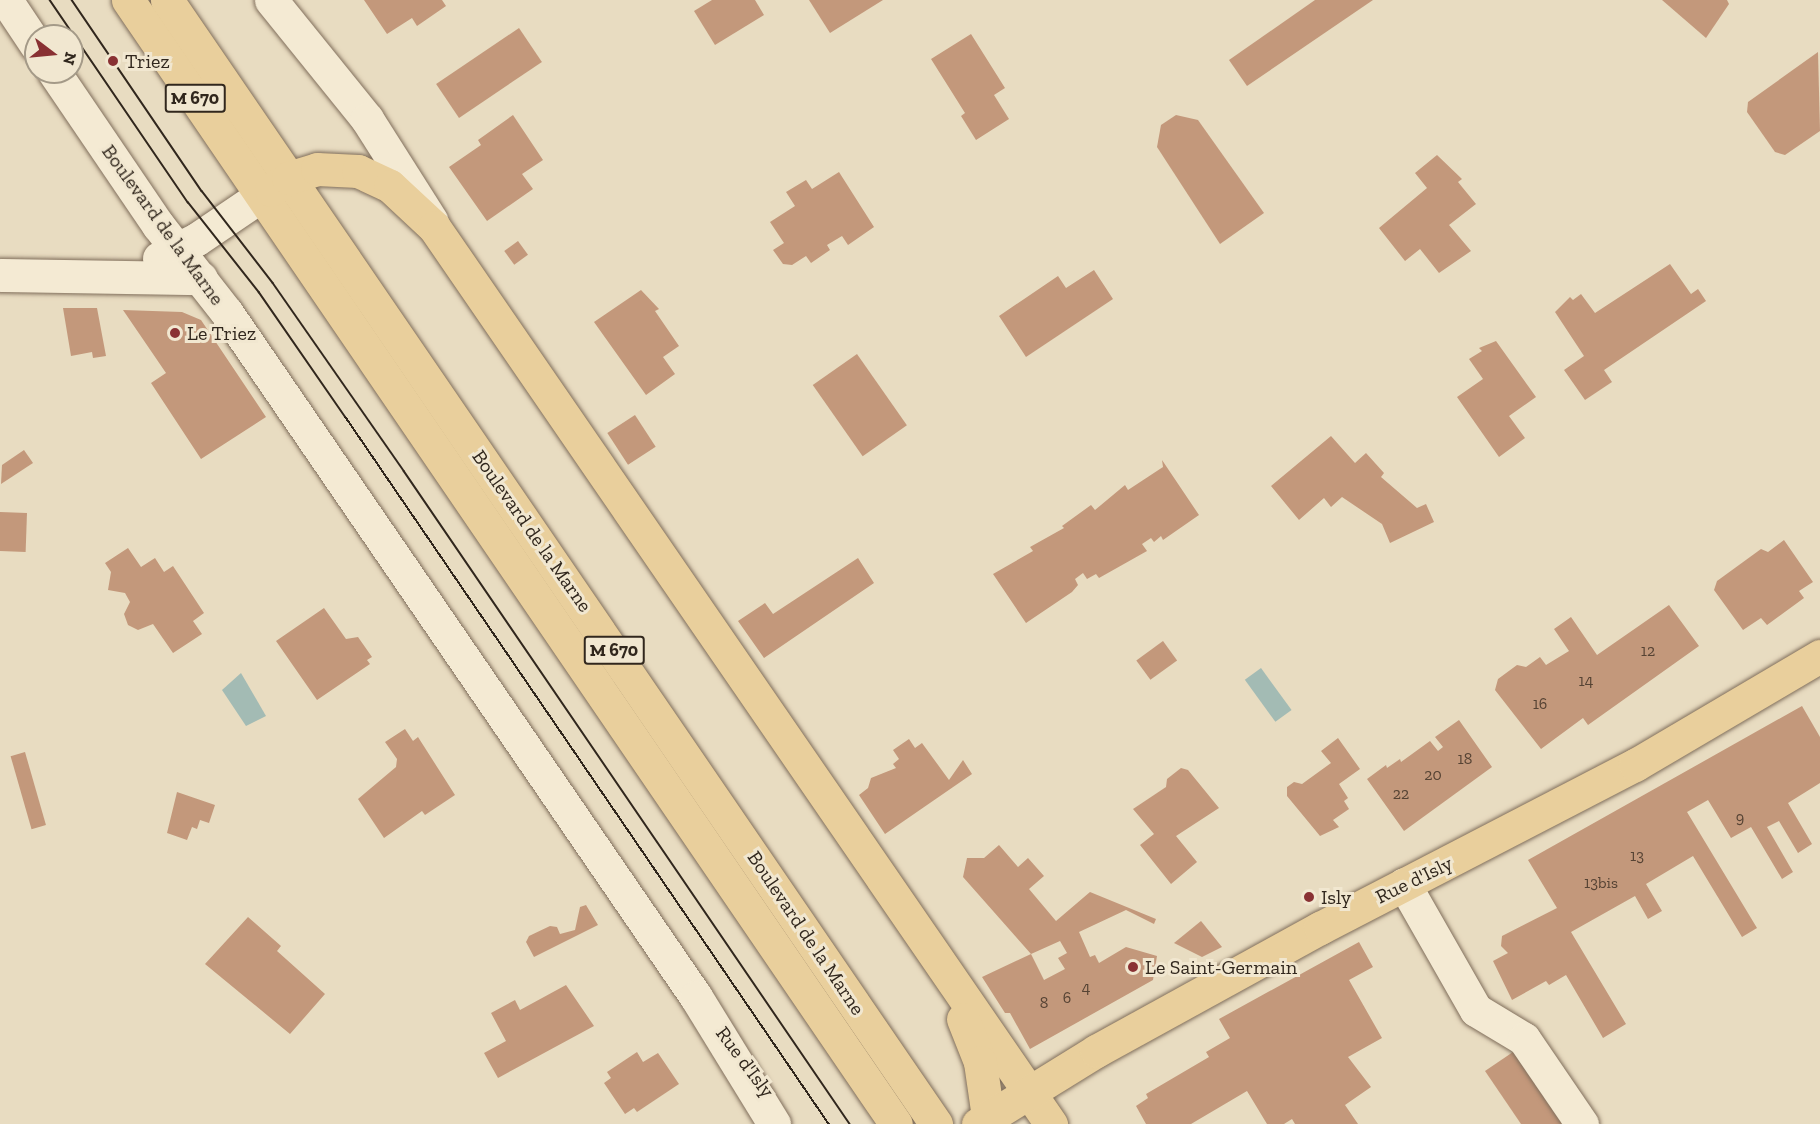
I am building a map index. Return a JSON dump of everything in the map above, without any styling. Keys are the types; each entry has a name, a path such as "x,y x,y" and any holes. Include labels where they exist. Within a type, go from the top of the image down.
{"main road":[{"name":"Boulevard de la Marne","path":"128,0 275,187 936,1124"},
{"name":"Boulevard de la Marne","path":"167,0 275,187 896,1124"},
{"path":"275,187 328,167 358,171 390,186 434,227 1050,1124"},
{"name":"Rue d'Isly","path":"986,1121 1029,1091 1404,884 1635,765 1820,656"},
{"path":"915,929 972,1037 986,1121"}],"street":[{"path":"6,0 24,27"},
{"path":"271,0 367,119 415,190 434,227"},
{"name":"Boulevard de la Marne","path":"62,84 178,250 201,278 696,997 774,1124"},
{"path":"93,274 142,265 178,250 275,187"},
{"path":"0,275 93,274 201,278 230,227 275,187"},
{"path":"1404,884 1476,1010 1524,1039 1582,1124"},
{"name":"Rue d'Isly","path":"696,997 755,1077 796,1124"}],"water":[{"path":"1261,668 1292,710 1275,722 1245,680"},
{"path":"241,673 266,716 246,726 222,690"}],"building":[{"path":"364,0 442,0 446,6 417,26 412,18 387,34"},
{"path":"712,0 755,0 764,15 715,45 694,11"},
{"path":"809,0 883,0 830,33"},
{"path":"1315,0 1373,0 1247,86 1229,60"},
{"path":"1662,0 1727,0 1729,4 1706,38"},
{"path":"519,28 542,62 459,118 436,84"},
{"path":"971,34 1005,88 994,95 1009,119 976,140 961,116 965,113 931,59"},
{"path":"1818,52 1820,131 1785,155 1775,152 1747,112 1748,102"},
{"path":"513,115 543,160 522,174 533,189 487,221 449,167 481,145 478,140"},
{"path":"1176,115 1198,120 1264,213 1220,244 1157,147 1161,125"},
{"path":"1437,155 1462,179 1458,182 1476,204 1449,225 1471,251 1439,273 1420,249 1405,261 1379,228 1427,188 1415,173"},
{"path":"839,172 874,227 848,245 842,236 827,245 830,250 811,263 806,256 792,265 783,264 773,250 784,243 770,222 795,206 786,192 806,180 812,189"},
{"path":"518,241 528,255 514,265 504,251"},
{"path":"1670,264 1691,294 1698,289 1706,301 1604,370 1612,382 1585,400 1564,370 1584,356 1555,312 1570,297 1573,300 1581,294 1595,313"},
{"path":"1094,270 1113,299 1026,357 999,316 1058,276 1066,288"},
{"path":"641,290 659,309 655,311 679,346 663,357 675,374 646,395 594,322"},
{"path":"63,308 97,308 106,356 93,358 92,352 71,356"},
{"path":"123,310 182,312 201,320 266,417 201,459 151,383 166,373"},
{"path":"1496,341 1536,397 1509,416 1525,438 1499,457 1457,397 1483,379 1469,359 1482,351 1479,348"},
{"path":"857,354 907,425 863,456 813,385"},
{"path":"635,415 656,447 628,465 607,433"},
{"path":"1331,436 1355,463 1366,453 1384,473 1381,477 1417,508 1426,504 1434,522 1390,543 1382,524 1342,497 1331,507 1324,498 1299,520 1271,486"},
{"path":"24,450 33,463 1,484 2,465"},
{"path":"1162,460 1199,515 1163,540 1161,536 1154,542 1151,538 1142,544 1147,551 1099,578 1096,574 1087,579 1083,573 1075,579 1078,585 1072,592 1026,623 993,574 1033,551 1030,547 1064,528 1062,526 1091,505 1095,510 1125,485 1128,490 1163,467"},
{"path":"0,512 27,513 26,552 0,551"},
{"path":"1784,540 1813,582 1799,591 1804,598 1767,625 1761,618 1743,630 1714,590 1717,581 1761,549 1768,552"},
{"path":"128,548 141,567 155,558 164,572 173,566 204,613 193,621 202,634 173,653 153,624 138,630 128,625 124,614 130,602 125,593 108,590 111,572 105,563"},
{"path":"858,558 874,583 764,658 738,621 765,603 773,614"},
{"path":"1669,605 1699,646 1588,725 1583,718 1541,749 1495,690 1498,679 1517,665 1526,667 1540,657 1546,665 1569,651 1554,629 1571,617 1597,655"},
{"path":"324,608 346,639 358,637 372,657 367,660 370,664 317,700 276,641"},
{"path":"1163,641 1177,660 1150,680 1136,660"},
{"path":"1802,706 1820,737 1820,783 1788,803 1812,844 1798,853 1779,821 1767,827 1793,872 1782,879 1751,827 1731,838 1708,800 1687,812 1757,928 1742,937 1693,856 1646,884 1662,911 1648,919 1635,896 1571,932 1626,1024 1603,1038 1566,975 1549,985 1546,981 1512,1000 1493,961 1508,953 1501,946 1502,936 1557,908 1528,860"},
{"path":"1459,720 1492,767 1404,831 1367,779 1386,765 1387,768 1400,759 1401,762 1430,741 1438,751 1443,747 1435,737"},
{"path":"405,729 413,741 418,737 455,795 425,815 422,811 384,838 358,799 396,767 397,759 385,742"},
{"path":"1338,738 1360,769 1339,784 1348,798 1344,801 1349,809 1333,820 1339,827 1320,836 1287,796 1287,787 1294,782 1302,784 1331,763 1321,751"},
{"path":"909,739 915,748 922,743 949,780 963,760 972,774 885,834 859,795 868,788 871,778 896,768 893,764 899,759 893,750"},
{"path":"25,752 46,825 32,829 11,756"},
{"path":"1181,768 1188,770 1219,808 1176,836 1197,862 1171,884 1140,845 1154,834 1133,809 1166,787 1167,779"},
{"path":"177,792 215,805 209,823 200,820 197,829 192,827 187,840 167,833"},
{"path":"999,845 1018,867 1028,858 1044,876 1029,889 1056,921 1090,892 1156,919 1154,924 1126,910 1079,932 1090,957 1095,955 1099,963 1126,947 1157,956 1153,980 1030,1049 1010,1013 1005,1013 982,977 1031,954 963,877 967,858 984,858","holes":["1060,941 1067,953 1058,958 1065,969 1044,980 1031,954"]},
{"path":"586,905 598,925 534,957 526,942 529,936 550,926 557,927 560,934 575,930 580,907"},
{"path":"248,917 281,946 277,951 325,994 290,1034 205,964"},
{"path":"1201,921 1222,947 1202,957 1174,943"},
{"path":"1359,942 1373,967 1349,980 1382,1038 1348,1057 1371,1087 1345,1105 1358,1124 1295,1124 1292,1119 1284,1124 1267,1124 1247,1091 1191,1124 1146,1124 1136,1106 1148,1098 1146,1094 1209,1057 1206,1052 1230,1038 1219,1019"},
{"path":"566,985 594,1026 498,1078 484,1053 506,1041 491,1013 515,1000 520,1010"},
{"path":"637,1052 643,1062 658,1053 679,1084 637,1112 634,1108 625,1114 604,1083 611,1078 607,1072"},
{"path":"1513,1052 1562,1124 1521,1124 1485,1071"}],"tram line":[{"path":"50,0 188,202 259,292 345,416 829,1124"},
{"path":"72,0 202,191 273,283 404,471 850,1124"}],"place":[{"name":"Triez","path":"113,61"},
{"name":"Le Triez","path":"175,333"},
{"name":"Isly","path":"1309,897"},
{"name":"Le Saint-Germain","path":"1133,967"}]}
